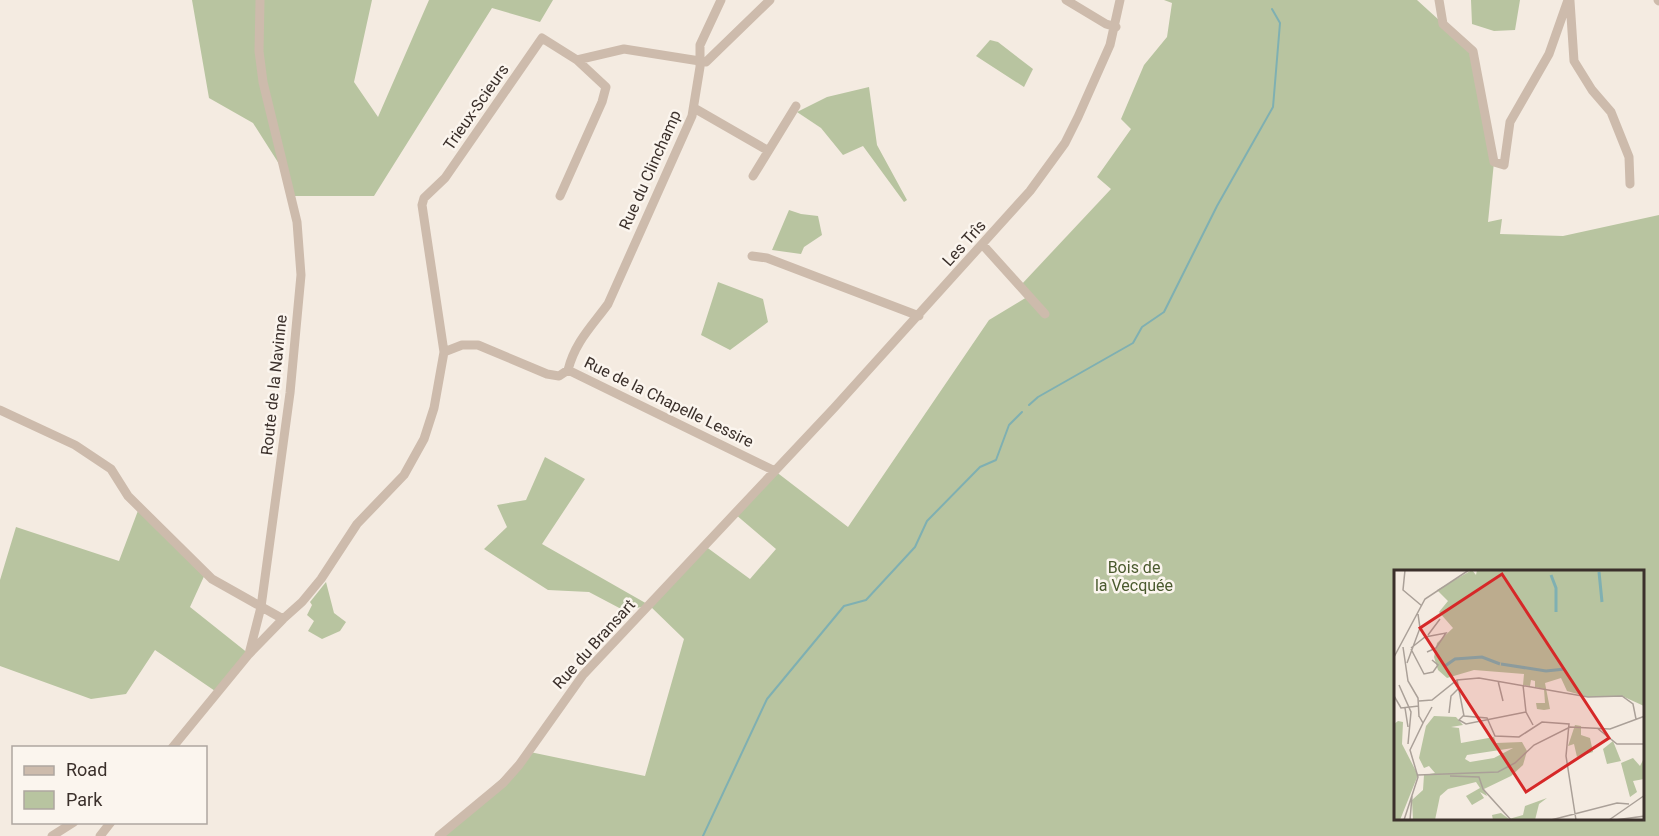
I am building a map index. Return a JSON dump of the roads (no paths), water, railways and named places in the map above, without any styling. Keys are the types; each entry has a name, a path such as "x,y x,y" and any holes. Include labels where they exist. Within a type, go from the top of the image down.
{"street":[{"name":"Route de la Navinne","path":"173,746 249,654 261,607 288,404 301,275 297,222 263,82 259,51 260,0"},
{"name":"Rue du Clinchamp","path":"568,370 575,348 587,328 608,304 694,108 703,39 721,0"},
{"path":"577,60 624,50 706,62 770,0"},
{"path":"1066,0 1116,27"},
{"name":"Les Trîs","path":"775,471 919,316 1030,191 1065,143 1101,66 1116,27 1120,0"},
{"path":"1439,0 1443,24 1473,51 1494,162 1504,165 1510,122 1549,54 1569,0"},
{"path":"1569,0 1574,61 1592,90 1611,112 1629,157 1630,184"},
{"name":"Trieux-Scieurs","path":"444,352 422,205 424,198 445,178 542,38 577,60"},
{"path":"560,196 602,102 606,87 577,60"},
{"path":"753,176 795,106"},
{"path":"694,108 767,150"},
{"path":"982,244 1045,314"},
{"path":"752,256 767,258 919,316"},
{"name":"Rue de la Chapelle Lessire","path":"444,352 462,345 478,345 547,374 559,376 568,370 775,471"},
{"path":"249,654 315,586 357,524 404,476 434,408 444,352"},
{"path":"0,410 75,445 111,469 139,508 212,579 283,619"},
{"name":"Rue du Bransart","path":"439,836 503,783 519,765 573,686 775,471"},
{"path":"52,836 71,824"},
{"path":"100,836 109,824"}],"waterway":[{"path":"1029,405 1038,397 1133,343 1142,327 1164,312 1217,206 1273,107 1280,23 1272,9"},
{"path":"703,836 767,699 844,606 866,600 915,547 927,521 980,467 996,460 1009,425 1022,412"}],"park label":[{"name":"Bois de la Vecquée","path":"1134,576"}]}
